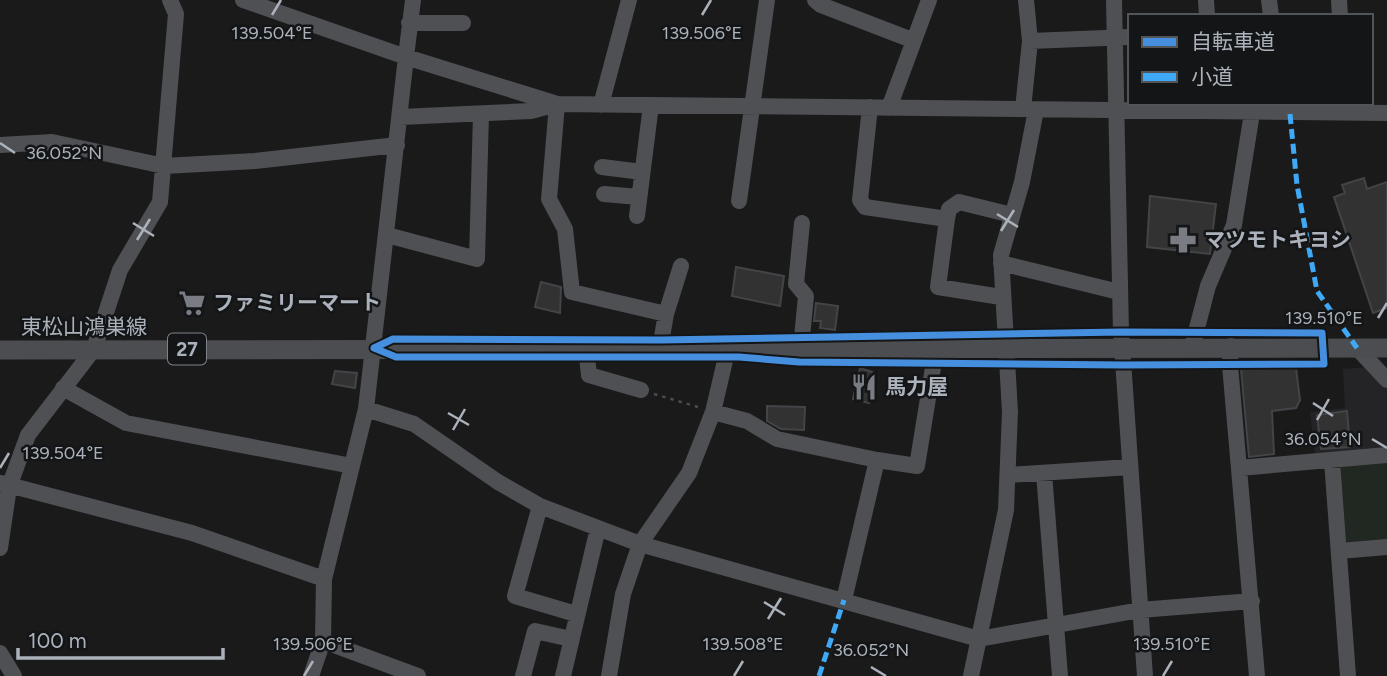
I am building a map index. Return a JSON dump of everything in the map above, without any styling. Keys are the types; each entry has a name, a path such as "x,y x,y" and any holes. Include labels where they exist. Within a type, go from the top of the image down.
{"main road":[{"name":"東松山鴻巣線","path":"0,350 1122,349 1231,346 1387,348"}],"street":[{"path":"0,548 4,485 29,435 94,349 120,270 160,202 176,14 170,0"},
{"path":"243,0 406,57 557,104 1252,113 1283,109 1347,109 1387,113"},
{"path":"311,676 323,641 324,579 366,409 413,0"},
{"path":"601,105 629,0"},
{"path":"739,201 767,0"},
{"path":"815,0 821,5 912,40"},
{"path":"889,108 912,40 923,23 929,0"},
{"path":"971,676 1000,547 1008,475 1010,412 1004,349 1001,263 1030,110 1030,41 1026,0"},
{"path":"1114,0 1122,37 1114,111 1119,292 1145,676"},
{"path":"409,23 463,23"},
{"path":"1030,41 1122,37"},
{"path":"400,117 531,111 557,104"},
{"path":"557,104 549,199 565,229 572,292 666,314"},
{"path":"637,216 651,105"},
{"path":"870,107 860,200 865,207 947,219"},
{"path":"1192,347 1208,286 1234,225 1252,113"},
{"path":"387,235 477,259 481,114"},
{"path":"0,145 52,142 164,166 255,161 397,145"},
{"path":"602,167 642,172"},
{"path":"604,194 639,197"},
{"path":"1001,297 938,287 947,219 949,209 959,201 1012,215"},
{"path":"801,348 806,296 796,284 802,223"},
{"path":"1001,263 1119,292"},
{"path":"660,348 666,314 681,266"},
{"path":"1231,346 1230,365 1257,676"},
{"path":"586,348 589,375 641,390"},
{"path":"609,676 623,594 640,544 689,473 713,412 729,348"},
{"path":"1357,348 1387,380"},
{"path":"713,412 747,421 777,439 917,466 936,349"},
{"path":"64,388 126,423 352,466"},
{"path":"366,409 414,424 498,482 540,506 640,544 979,639 1140,610 1252,601"},
{"path":"1239,468 1387,454"},
{"path":"844,600 877,460"},
{"path":"1332,461 1348,676"},
{"path":"1008,475 1129,467"},
{"path":"1044,473 1060,676"},
{"path":"4,485 192,533 324,579"},
{"path":"540,506 515,596 576,614"},
{"path":"563,676 598,528"},
{"path":"1339,551 1387,547"},
{"path":"523,676 535,631 571,639"},
{"path":"323,641 418,676"},
{"path":"0,653 14,676"}],"path":[{"path":"641,390 713,412"}],"shaded area":[{"path":"1368,367 1387,389 1387,448 1315,454 1310,412 1345,408 1343,369"},
{"path":"1387,459 1387,542 1350,546 1345,539 1339,469 1343,463"}],"building":[{"path":"1364,178 1367,189 1387,182 1387,308 1373,313 1334,197 1345,193 1342,185"},
{"path":"1150,196 1216,204 1210,254 1147,247"},
{"path":"736,267 784,276 780,306 732,296"},
{"path":"541,282 561,287 560,313 535,307"},
{"path":"816,303 838,306 835,330 820,328 821,321 814,321"},
{"path":"860,368 875,373 869,403 853,399"},
{"path":"1296,368 1300,400 1296,408 1272,411 1274,454 1249,457 1241,369"},
{"path":"335,371 357,373 355,388 332,384"},
{"path":"767,406 805,407 804,430 781,429 767,421"},
{"path":"1347,411 1350,447 1321,449 1317,415"}],"marked path":[{"path":"1290,114 1297,185 1317,291 1357,348"},
{"path":"819,676 844,600"}],"cycle path":[{"path":"1121,332 1322,333 1324,364 799,362 739,357 396,357 374,348 393,339 661,340 1121,332"}],"place":[{"name":"マツモトキヨシ","path":"1183,240"},
{"name":"ファミリーマート","path":"192,303"},
{"name":"馬力屋","path":"864,387"}]}
